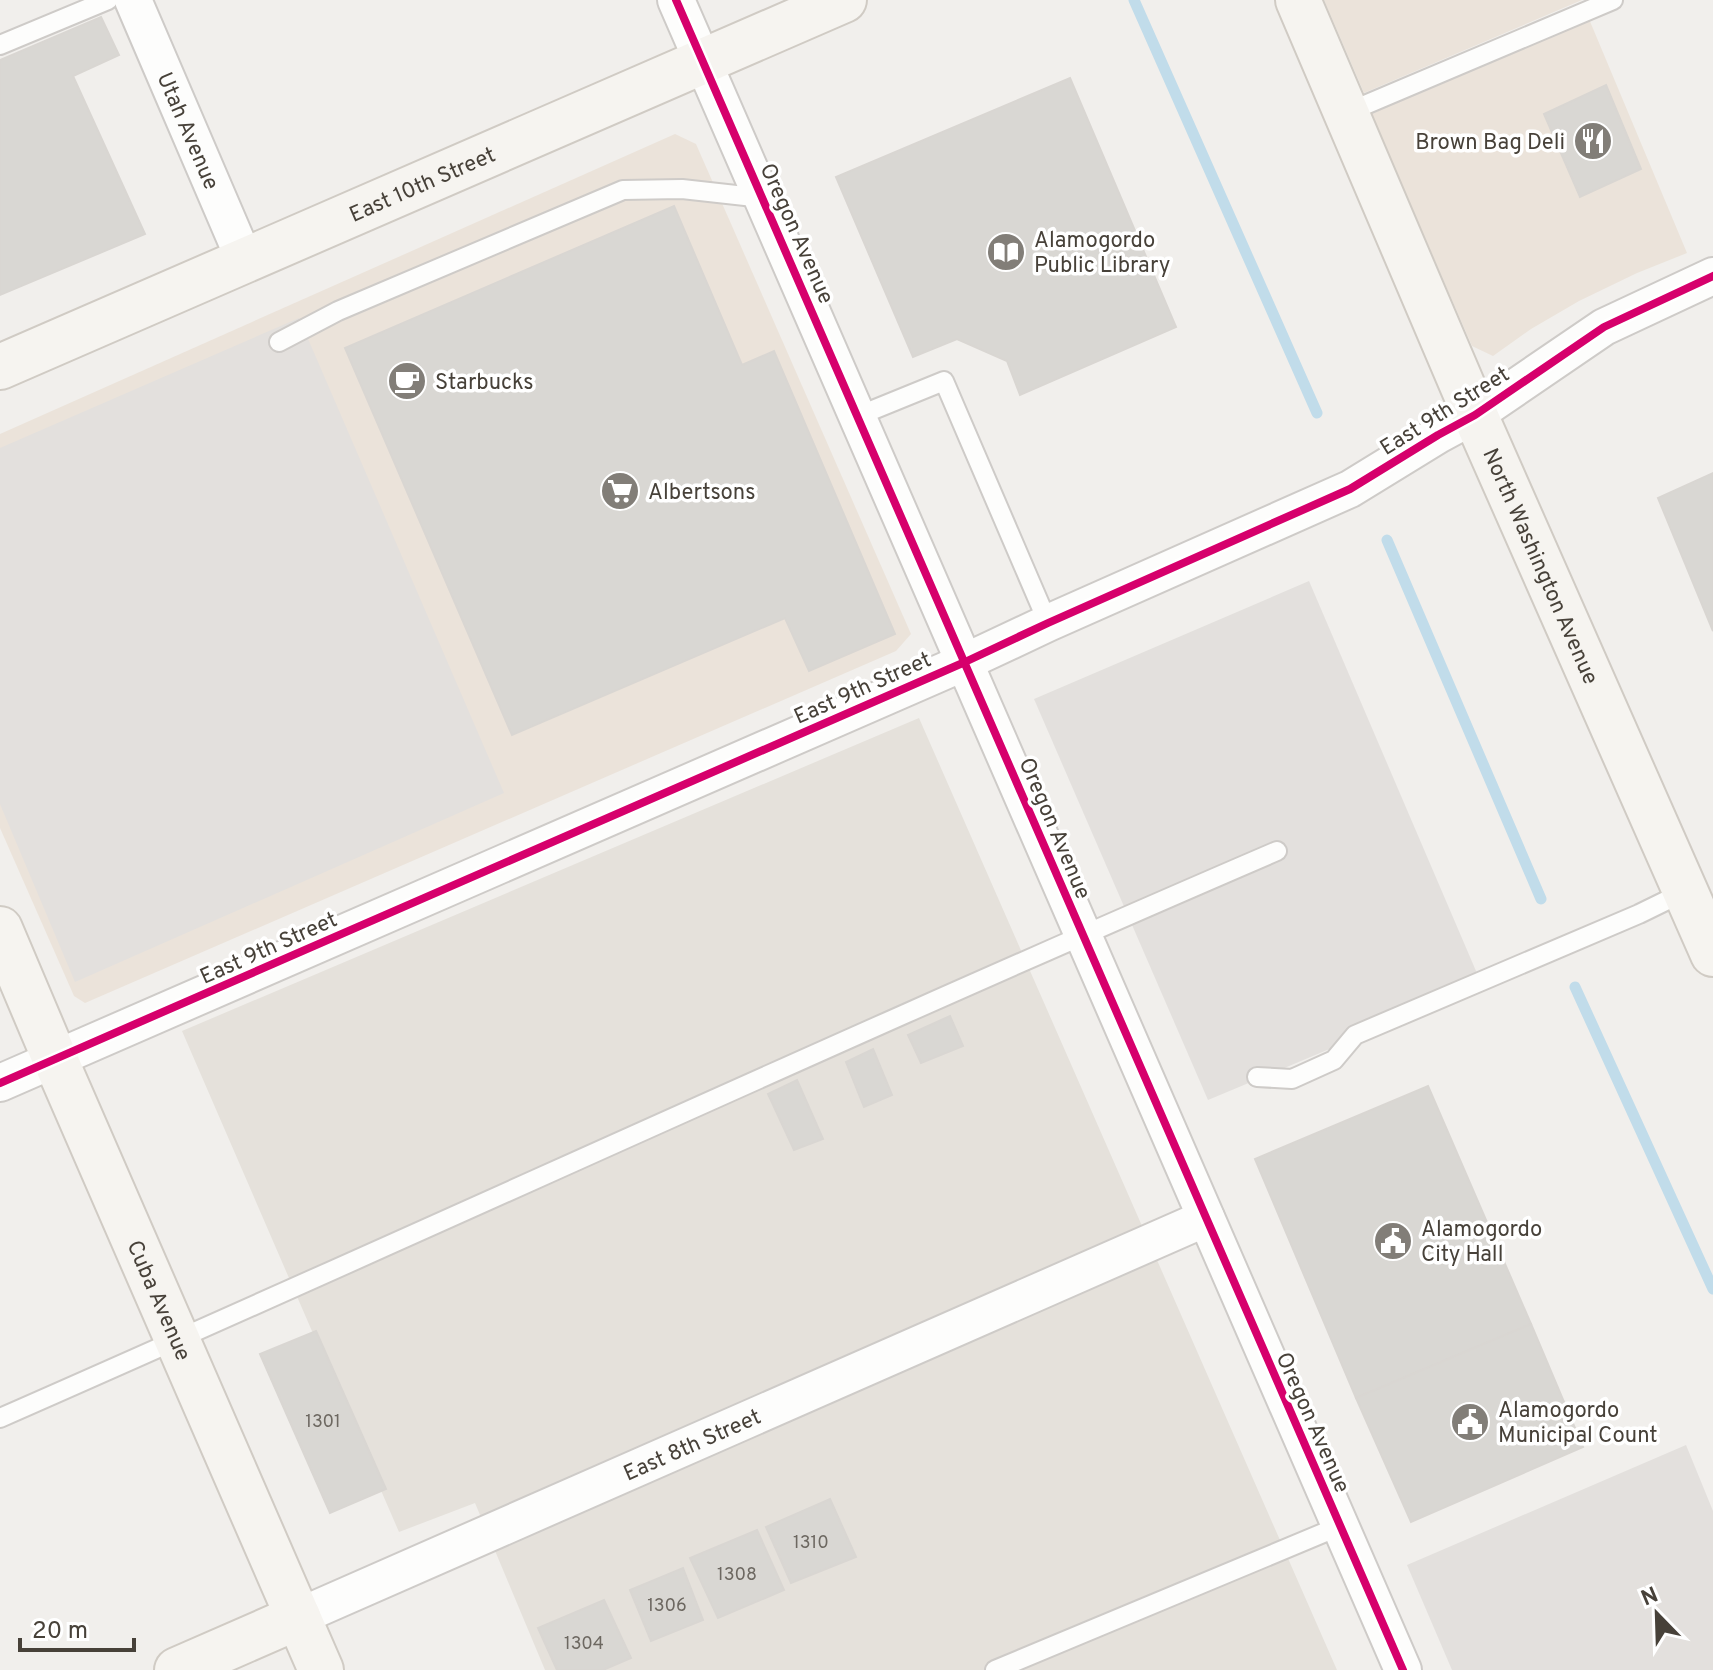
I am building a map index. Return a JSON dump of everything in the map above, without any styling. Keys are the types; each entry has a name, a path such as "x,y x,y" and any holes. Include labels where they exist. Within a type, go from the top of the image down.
{"main road":[{"name":"East 10th Street","path":"0,367 844,0"},
{"name":"North Washington Avenue","path":"1298,0 1475,415 1700,886 1713,954"},
{"name":"Cuba Avenue","path":"0,929 321,1670"},
{"name":"East 8th Street","path":"177,1670 298,1617"}],"street":[{"name":"Utah Avenue","path":"133,0 245,261"},
{"name":"Oregon Avenue","path":"676,0 1403,1670"},
{"name":"East 9th Street","path":"0,1083 965,662 1350,489 1475,415 1604,327 1713,276"},
{"name":"East 8th Street","path":"298,1617 1206,1218"}],"lane":[{"path":"0,45 108,0"},
{"path":"1346,113 1613,0"},
{"path":"279,342 338,311 623,190 682,189 763,198"},
{"path":"858,416 944,381 1048,623"},
{"path":"0,1418 1082,934 1277,851"},
{"path":"1257,1077 1292,1079 1334,1060 1355,1035 1700,886"},
{"path":"995,1670 1340,1526"}],"shaded area":[{"path":"1324,0 1582,0 1364,93"},
{"path":"1589,19 1687,253 1579,301 1493,356 1472,346 1371,114"},
{"path":"675,134 696,144 911,634 896,651 85,1003 74,996 0,828 0,434"},
{"path":"299,318 504,793 75,982 0,804 0,448"},
{"path":"1309,581 1482,985 1208,1100 1034,699"},
{"path":"919,718 1337,1670 545,1670 475,1503 399,1532 182,1031"},
{"path":"1686,1445 1713,1511 1713,1670 1452,1670 1407,1565"}],"building":[{"path":"101,17 119,55 73,76 145,234 0,295 0,60"},
{"name":"Alamogordo Public Library","path":"1070,78 1176,327 1020,395 1007,361 957,339 913,357 836,177"},
{"name":"Brown Bag Deli","path":"1606,85 1641,169 1580,197 1544,114"},
{"name":"Albertsons","path":"674,206 742,365 774,351 895,634 809,671 785,618 512,735 345,348"},
{"path":"1713,473 1713,631 1658,498"},
{"path":"950,1016 963,1046 921,1063 908,1035"},
{"path":"873,1049 892,1095 864,1107 846,1062"},
{"path":"797,1080 823,1139 794,1150 768,1094"},
{"name":"Alamogordo City Hall","path":"1428,1086 1531,1324 1356,1398 1255,1159"},
{"name":"Alamogordo Municipal Count","path":"1531,1324 1583,1447 1411,1522 1356,1398"},
{"path":"316,1331 386,1489 330,1513 260,1354"},
{"path":"830,1499 856,1557 791,1583 766,1527"},
{"path":"757,1530 784,1590 718,1618 690,1558"},
{"path":"683,1568 703,1620 651,1641 630,1590"},
{"path":"604,1600 631,1658 603,1670 557,1670 538,1628"}],"waterway":[{"path":"1134,0 1317,413"},
{"path":"1387,540 1541,899"},
{"path":"1575,987 1713,1289"}],"cycle path":[{"path":"676,0 1403,1670"},
{"path":"0,1083 965,662 1350,489 1475,415 1604,327 1713,276"}],"place":[{"name":"Brown Bag Deli","path":"1593,141"},
{"name":"Alamogordo Public Library","path":"1006,252"},
{"name":"Starbucks","path":"407,381"},
{"name":"Albertsons","path":"620,491"},
{"name":"Alamogordo City Hall","path":"1393,1241"},
{"name":"Alamogordo Municipal Count","path":"1470,1422"}]}
